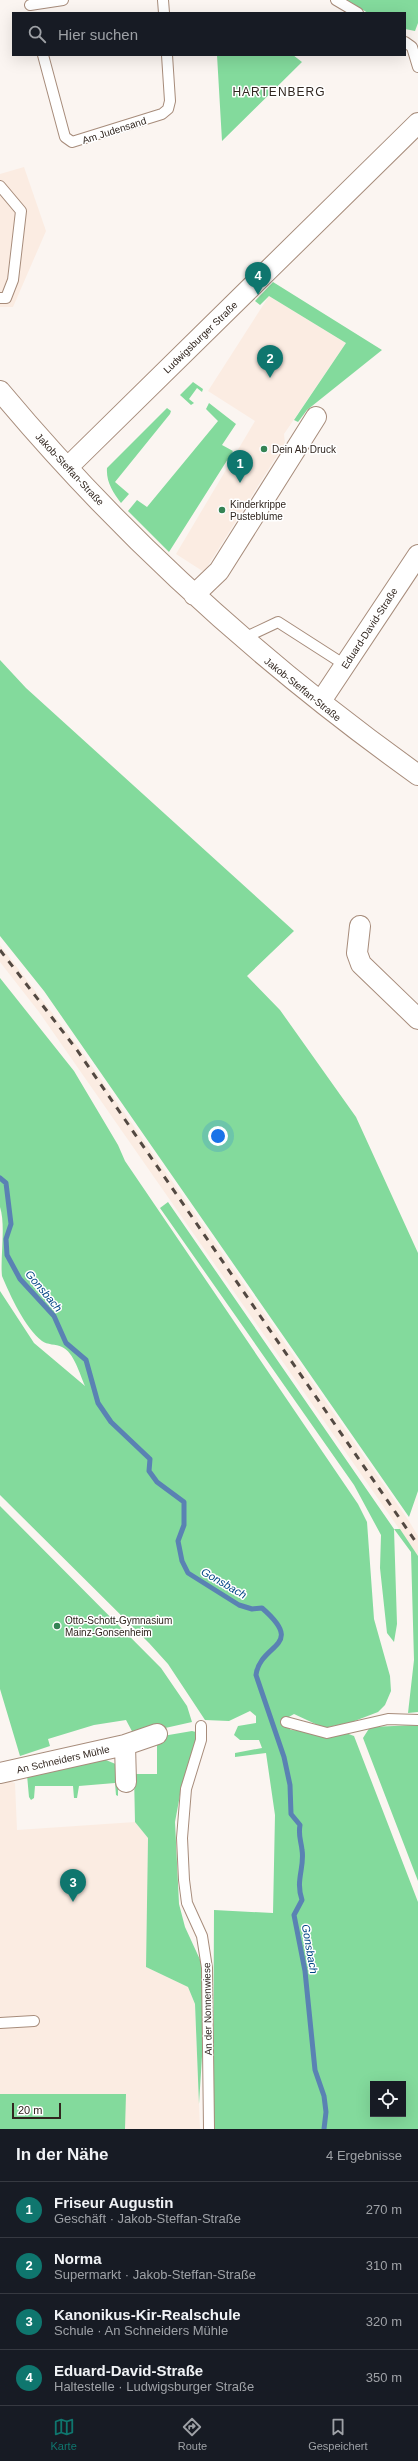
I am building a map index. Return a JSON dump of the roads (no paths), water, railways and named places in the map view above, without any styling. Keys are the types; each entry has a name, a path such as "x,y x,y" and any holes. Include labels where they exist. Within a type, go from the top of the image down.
{"street":[{"name":"Ludwigsburger Straße","path":"68,467 418,123"},
{"name":"Jakob-Steffan-Straße","path":"0,391 68,467 138,541 194,595 242,639 321,701 342,721 418,775"},
{"path":"194,595 218,571 316,417"},
{"name":"Eduard-David-Straße","path":"321,701 418,555"},
{"path":"360,926 357,953 361,964 418,1019"},
{"name":"An Schneiders Mühle","path":"0,1773 125,1744 157,1734"},
{"name":"An Schneiders Mühle","path":"125,1744 126,1782"}],"lane":[{"path":"30,6 63,0"},
{"path":"163,0 164,12"},
{"path":"336,0 356,12"},
{"path":"406,43 412,47 418,67"},
{"name":"Am Judensand","path":"43,56 65,137 72,142 162,114 168,109 170,101 166,56"},
{"path":"0,186 21,211 13,280 6,298 0,298"},
{"path":"242,639 278,622 345,665"},
{"path":"286,1722 300,1724 327,1733 388,1719 418,1720"},
{"name":"An der Nonnenwiese","path":"201,1726 201,1740 186,1789 182,1838 184,1880 188,1903 202,1936 207,1968 208,2129"},
{"path":"0,2023 34,2021"}],"waterway":[{"name":"Gonsbach","path":"0,1178 6,1183 11,1224 6,1239 7,1255 20,1279 54,1316 66,1343 86,1360 98,1403 111,1422 150,1459 149,1471 157,1482 184,1502 184,1525 178,1541 182,1561 188,1573 239,1605 252,1609 262,1608 275,1621 281,1630 281,1638 259,1665 256,1675 284,1757 290,1785 291,1814 300,1825 299,1835 303,1856 299,1886 302,1900 294,1915 305,1971 315,2070 324,2096 326,2112 324,2129"}],"railway":[{"path":"0,950 77,1050 418,1545"}],"place":[{"name":"Eduard-David-Straße","path":"258,295"},
{"name":"Norma","path":"270,378"},
{"name":"Dein Ab Druck","path":"264,449"},
{"name":"Friseur Augustin","path":"240,483"},
{"name":"Kinderkrippe Pusteblume","path":"222,510"},
{"name":"Otto-Schott-Gymnasium Mainz-Gonsenheim","path":"57,1626"},
{"name":"Kanonikus-Kir-Realschule","path":"73,1902"}],"district":[{"name":"HARTENBERG","path":"279,92"}]}
